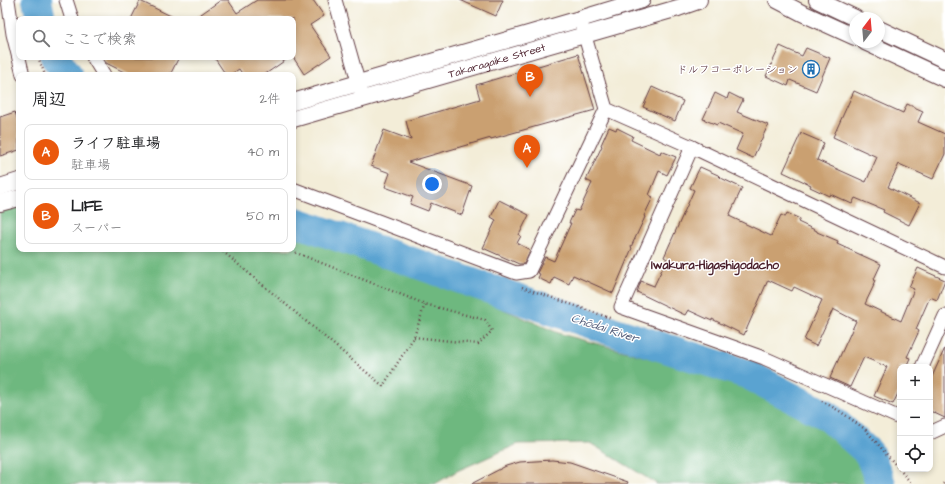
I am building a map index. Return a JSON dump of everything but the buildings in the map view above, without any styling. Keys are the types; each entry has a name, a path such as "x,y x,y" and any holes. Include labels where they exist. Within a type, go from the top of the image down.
{"street":[{"path":"8,0 16,43"},
{"path":"66,0 71,16"},
{"path":"335,0 361,91"},
{"name":"Takaragaike Street","path":"296,118 361,91 642,0"},
{"name":"Takaragaike Street","path":"296,102 361,91 585,35 700,0"},
{"path":"774,0 849,34"},
{"path":"817,0 849,15"},
{"path":"296,190 516,273 528,271 606,109 580,19"},
{"path":"0,25 14,34"},
{"path":"885,33 945,60"},
{"path":"878,48 945,79"},
{"path":"20,60 22,72"},
{"path":"95,60 102,72"},
{"path":"606,109 692,147 945,267"},
{"path":"692,147 621,307 764,358 897,416"},
{"path":"0,187 16,182"},
{"path":"0,203 16,199"},
{"path":"923,364 945,316"},
{"path":"933,432 945,426"}],"path":[{"path":"39,60 44,72"},
{"path":"224,252 383,386 414,337 425,304"},
{"path":"294,252 425,304 485,320 492,331 478,344 414,337"},
{"path":"521,287 615,319"},
{"path":"822,401 865,429 912,484"}],"green space":[{"path":"16,201 16,252 296,252 296,232 359,252 452,287 561,334 672,364 746,381 780,395 813,413 850,444 869,484 657,484 590,443 518,444 457,471 435,484 0,484 0,206"}],"waterway":[{"name":"Chōdai River","path":"37,0 40,16"},
{"name":"Chōdai River","path":"57,60 66,72"},
{"name":"Chōdai River","path":"296,222 612,331 747,374 828,416 869,453 881,484"}],"place":[{"name":"ドルフコーポレーション","path":"811,69"},
{"name":"LIFE","path":"530,97"},
{"name":"ライフ駐車場","path":"527,168"}],"district":[{"name":"Iwakura-Higashigodacho","path":"715,265"}]}
